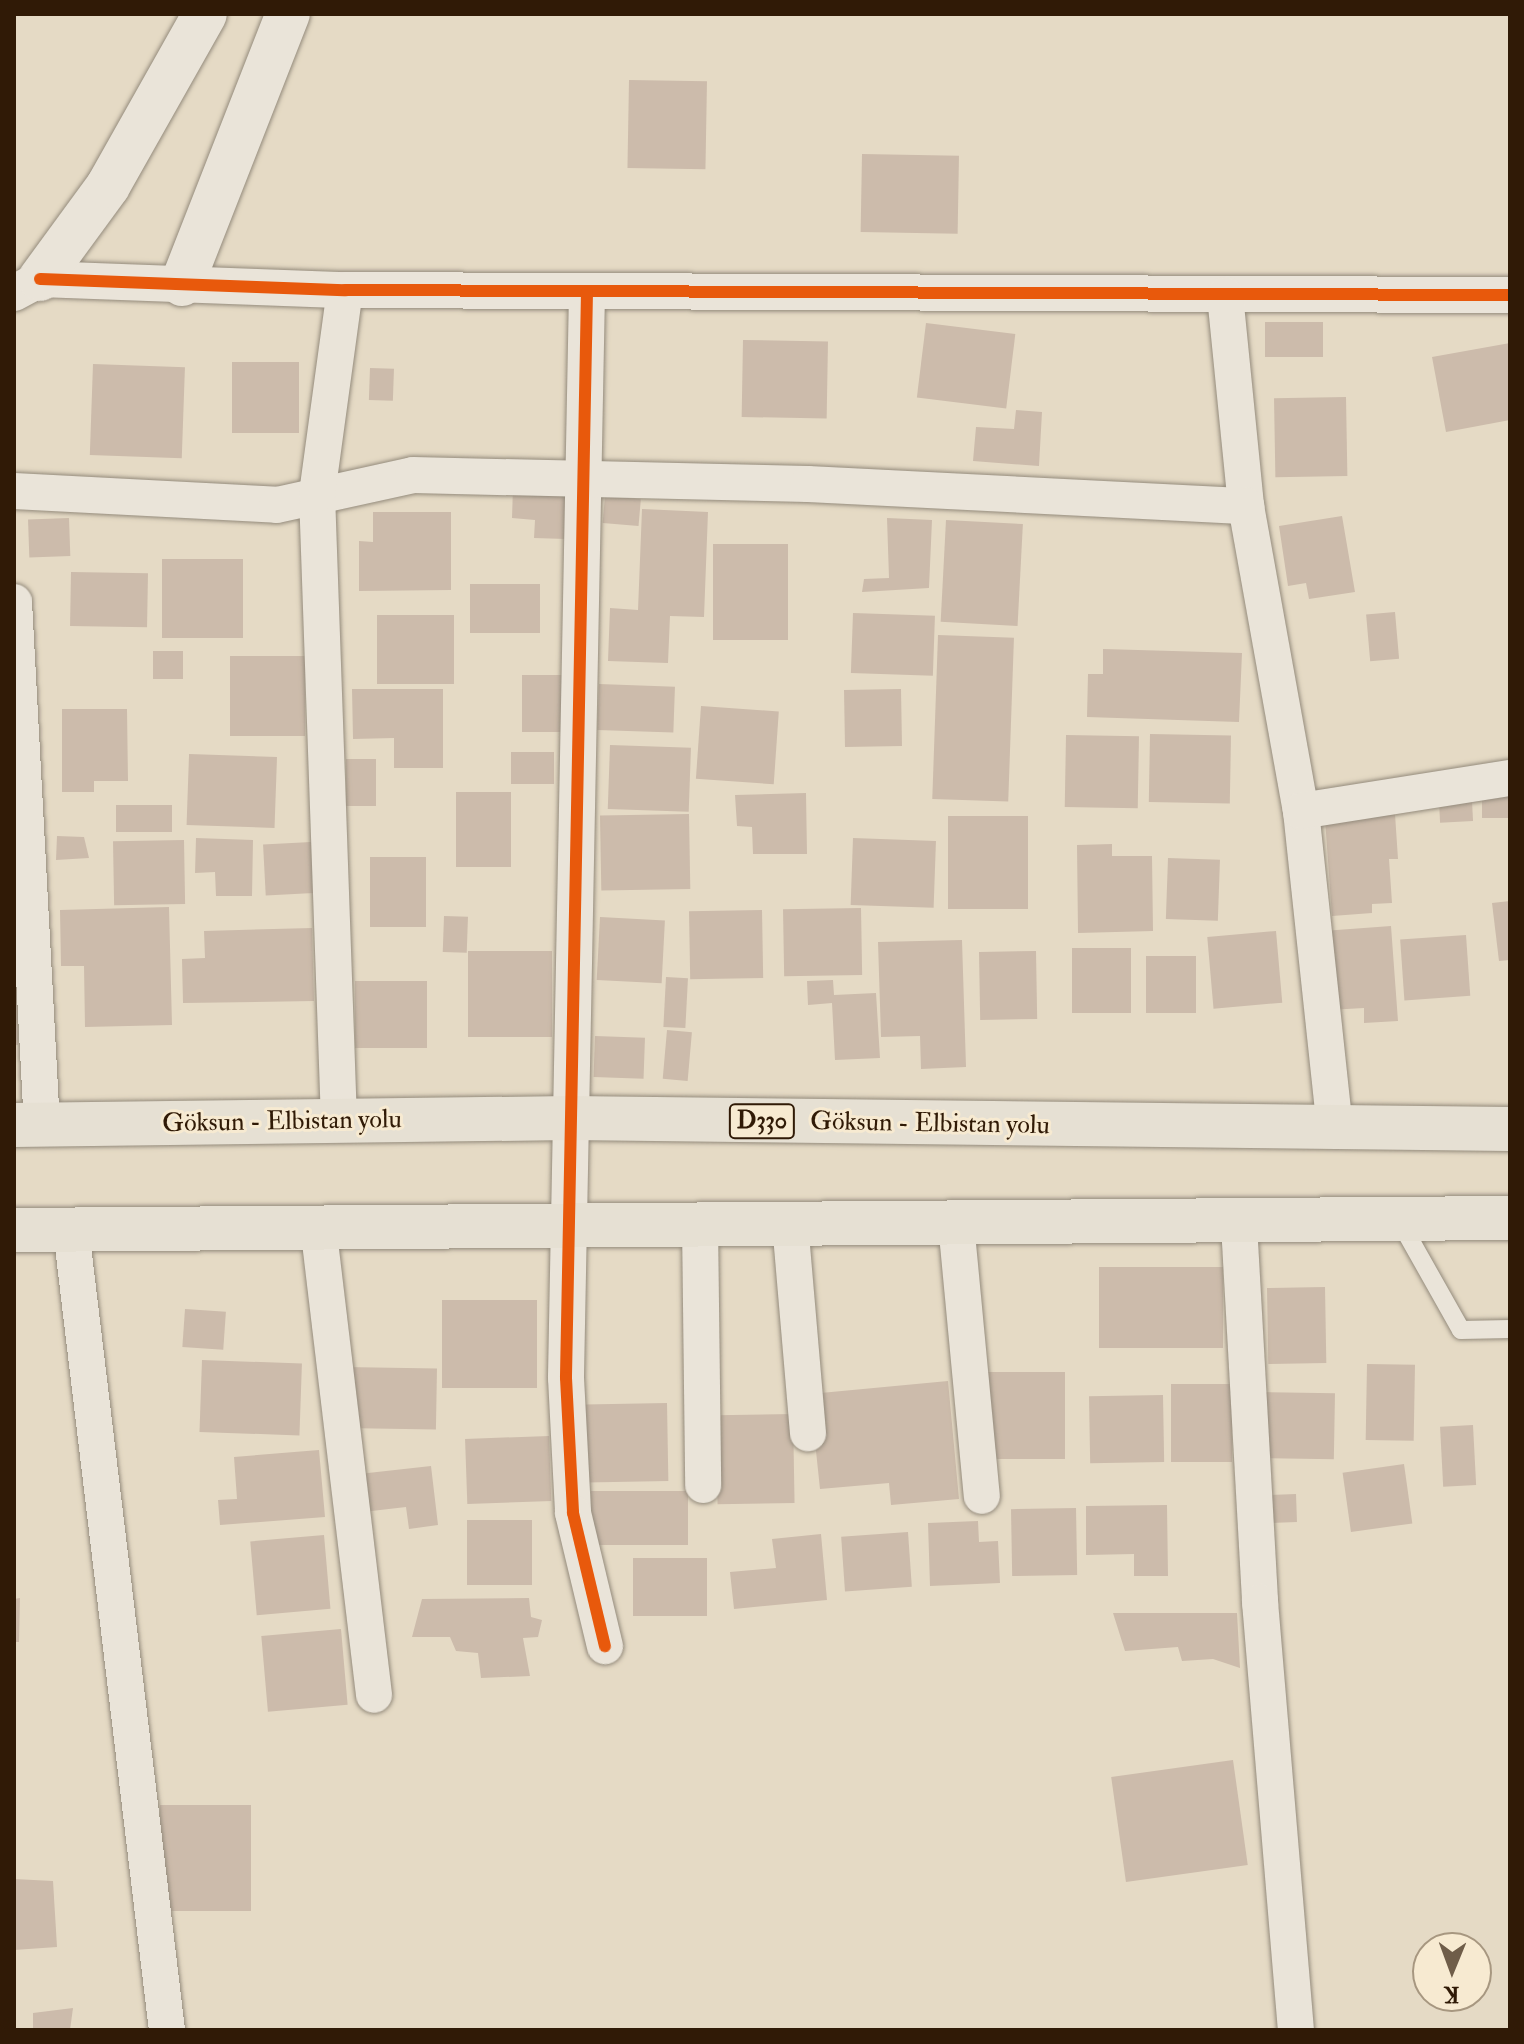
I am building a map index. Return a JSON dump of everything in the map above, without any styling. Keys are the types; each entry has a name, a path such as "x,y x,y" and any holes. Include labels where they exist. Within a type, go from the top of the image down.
{"highway":[{"name":"Göksun - Elbistan yolu","path":"28,1125 570,1118 1335,1130 1510,1129"},
{"path":"14,1230 571,1223 1239,1224 1510,1218"}],"street":[{"path":"27,286 108,186 205,14"},
{"path":"182,284 288,14"},
{"path":"27,286 182,284 345,290 1510,295"},
{"path":"339,1121 317,494 345,290"},
{"path":"587,292 566,1378 573,1513 605,1646"},
{"path":"1225,295 1246,506 1301,811 1335,1130"},
{"path":"14,491 277,505 413,475 1246,506"},
{"path":"14,602 28,1125"},
{"path":"1301,811 1510,778"},
{"path":"700,1223 703,1485"},
{"path":"790,1223 808,1433"},
{"path":"956,1223 982,1496"},
{"path":"1239,1224 1259,1586 1296,2030"},
{"path":"318,1225 374,1695"},
{"path":"71,1230 167,2030"}],"lane":[{"path":"1399,1220 1461,1330 1510,1329"}],"building":[{"path":"629,80 707,81 705,169 627,168"},
{"path":"862,154 959,156 958,234 861,232"},
{"path":"1265,322 1323,322 1323,357 1265,357"},
{"path":"926,323 1015,334 1006,408 917,397"},
{"path":"743,340 828,341 827,418 742,417"},
{"path":"1510,343 1510,420 1446,432 1432,357"},
{"path":"232,362 299,362 299,433 232,433"},
{"path":"93,364 185,367 182,458 90,455"},
{"path":"370,368 394,369 393,401 369,400"},
{"path":"1346,397 1347,476 1275,477 1274,398"},
{"path":"1016,410 1042,412 1039,466 973,461 976,427 1014,429"},
{"path":"513,487 568,489 566,539 534,538 535,520 512,518"},
{"path":"605,496 641,499 639,526 603,523"},
{"path":"642,509 708,512 704,617 670,616 668,663 608,661 610,608 638,610"},
{"path":"373,512 451,512 451,590 359,591 359,541 373,542"},
{"path":"1342,516 1355,592 1309,599 1306,583 1288,586 1279,526"},
{"path":"69,518 70,556 29,557 28,519"},
{"path":"887,518 932,520 929,588 862,592 864,579 889,578"},
{"path":"946,520 1023,524 1018,626 941,622"},
{"path":"713,544 788,544 788,640 713,640"},
{"path":"162,559 243,559 243,638 162,638"},
{"path":"71,572 148,573 147,627 70,626"},
{"path":"470,584 540,584 540,633 470,633"},
{"path":"1395,612 1399,659 1370,661 1366,615"},
{"path":"853,613 935,616 933,676 851,673"},
{"path":"377,615 454,615 454,684 377,684"},
{"path":"938,635 1014,638 1008,802 932,799"},
{"path":"1103,649 1242,653 1239,722 1087,717 1088,674 1103,674"},
{"path":"153,651 183,651 183,679 153,679"},
{"path":"230,656 305,656 305,736 230,736"},
{"path":"522,675 564,675 564,732 522,732"},
{"path":"599,684 675,687 673,733 597,730"},
{"path":"352,689 443,689 443,768 394,768 394,738 353,739"},
{"path":"901,689 902,746 845,747 844,690"},
{"path":"701,706 779,711 774,784 696,779"},
{"path":"62,709 127,709 128,781 94,781 94,792 62,792"},
{"path":"1150,734 1231,735 1230,803 1149,802"},
{"path":"1066,735 1139,736 1138,808 1065,807"},
{"path":"610,745 691,748 689,812 608,809"},
{"path":"511,752 554,752 554,784 511,784"},
{"path":"189,754 277,757 275,828 187,825"},
{"path":"346,759 376,759 376,806 346,806"},
{"path":"456,792 511,792 511,867 456,867"},
{"path":"806,793 807,854 753,854 752,827 737,826 735,795"},
{"path":"1482,793 1510,793 1510,818 1482,818"},
{"path":"1472,801 1473,821 1440,823 1439,803"},
{"path":"116,805 172,805 172,832 116,832"},
{"path":"689,814 690,889 601,891 600,816"},
{"path":"1395,814 1398,859 1389,859 1392,903 1372,904 1372,913 1332,916 1325,819"},
{"path":"948,816 1028,816 1028,909 948,909"},
{"path":"57,836 84,837 89,858 56,860"},
{"path":"196,838 253,840 252,896 216,896 215,872 195,873"},
{"path":"853,838 936,841 934,908 851,905"},
{"path":"184,840 185,904 114,905 113,841"},
{"path":"311,842 314,893 266,895 263,845"},
{"path":"1112,844 1112,856 1152,856 1153,931 1078,933 1077,845"},
{"path":"370,857 426,857 426,927 370,927"},
{"path":"1168,858 1220,860 1218,921 1166,919"},
{"path":"1510,901 1510,960 1499,961 1492,903"},
{"path":"169,907 172,1025 85,1027 84,966 61,966 60,910"},
{"path":"861,908 862,975 784,976 783,909"},
{"path":"762,910 763,978 690,979 689,911"},
{"path":"444,916 468,917 467,953 443,952"},
{"path":"600,917 665,920 662,983 597,980"},
{"path":"1391,926 1398,1021 1364,1023 1364,1008 1329,1010 1323,931"},
{"path":"312,928 314,1001 183,1003 182,959 205,958 204,931"},
{"path":"1276,931 1282,1003 1214,1009 1207,937"},
{"path":"1466,935 1470,996 1404,1000 1400,940"},
{"path":"14,936 19,936 18,1045 14,1045"},
{"path":"962,940 966,1067 921,1069 920,1036 881,1037 878,942"},
{"path":"1072,948 1131,948 1131,1013 1072,1013"},
{"path":"468,951 552,951 552,1037 468,1037"},
{"path":"1036,951 1037,1019 980,1020 979,952"},
{"path":"1146,956 1196,956 1196,1013 1146,1013"},
{"path":"666,977 688,978 685,1028 663,1027"},
{"path":"833,980 834,995 876,993 880,1058 835,1060 832,1003 808,1005 807,981"},
{"path":"355,981 427,981 427,1048 355,1048"},
{"path":"667,1030 692,1032 688,1081 663,1079"},
{"path":"595,1036 645,1038 644,1079 594,1077"},
{"path":"1099,1267 1223,1267 1223,1348 1099,1348"},
{"path":"1325,1287 1326,1363 1268,1364 1267,1288"},
{"path":"442,1300 537,1300 537,1388 442,1388"},
{"path":"185,1309 226,1312 223,1350 182,1347"},
{"path":"202,1360 302,1363 299,1435 199,1432"},
{"path":"1367,1364 1415,1365 1414,1441 1366,1440"},
{"path":"344,1367 437,1369 436,1430 343,1428"},
{"path":"988,1372 1065,1372 1065,1459 988,1459"},
{"path":"948,1381 959,1499 891,1505 889,1483 820,1489 810,1394"},
{"path":"1171,1384 1232,1384 1232,1462 1171,1462"},
{"path":"1262,1392 1335,1393 1334,1459 1261,1458"},
{"path":"1163,1395 1164,1462 1090,1463 1089,1396"},
{"path":"667,1403 668,1481 586,1482 585,1404"},
{"path":"793,1414 795,1503 718,1504 716,1415"},
{"path":"1473,1425 1476,1485 1443,1487 1440,1427"},
{"path":"549,1436 551,1501 467,1504 465,1439"},
{"path":"319,1450 325,1517 220,1525 218,1500 237,1499 234,1457"},
{"path":"1404,1464 1412,1523 1351,1532 1343,1473"},
{"path":"431,1466 438,1525 409,1529 406,1507 363,1512 359,1474"},
{"path":"591,1491 688,1491 688,1545 591,1545"},
{"path":"1296,1494 1297,1522 1269,1523 1268,1495"},
{"path":"1167,1505 1168,1576 1134,1576 1134,1554 1086,1555 1086,1506"},
{"path":"1076,1508 1077,1575 1012,1576 1011,1509"},
{"path":"467,1520 532,1520 532,1585 467,1585"},
{"path":"978,1521 979,1542 998,1541 1000,1583 930,1586 928,1523"},
{"path":"908,1532 912,1587 845,1592 841,1537"},
{"path":"821,1534 827,1600 734,1609 730,1572 776,1568 772,1539"},
{"path":"324,1535 330,1609 257,1615 250,1541"},
{"path":"633,1558 707,1558 707,1616 633,1616"},
{"path":"20,1598 19,1642 14,1642 14,1599"},
{"path":"529,1598 531,1617 542,1620 538,1637 523,1638 530,1676 481,1678 478,1653 456,1651 450,1637 412,1637 422,1599"},
{"path":"1113,1613 1237,1613 1240,1668 1213,1659 1182,1661 1178,1647 1125,1651"},
{"path":"341,1629 348,1705 268,1712 261,1636"},
{"path":"1233,1760 1248,1865 1126,1882 1111,1777"},
{"path":"160,1805 251,1805 251,1911 160,1911"},
{"path":"14,1879 53,1881 57,1947 14,1950"},
{"path":"73,2008 70,2030 33,2030 33,2013"}],"cycle path":[{"path":"40,279 345,290 1510,295"},
{"path":"587,292 566,1378 573,1513 605,1646"}]}
